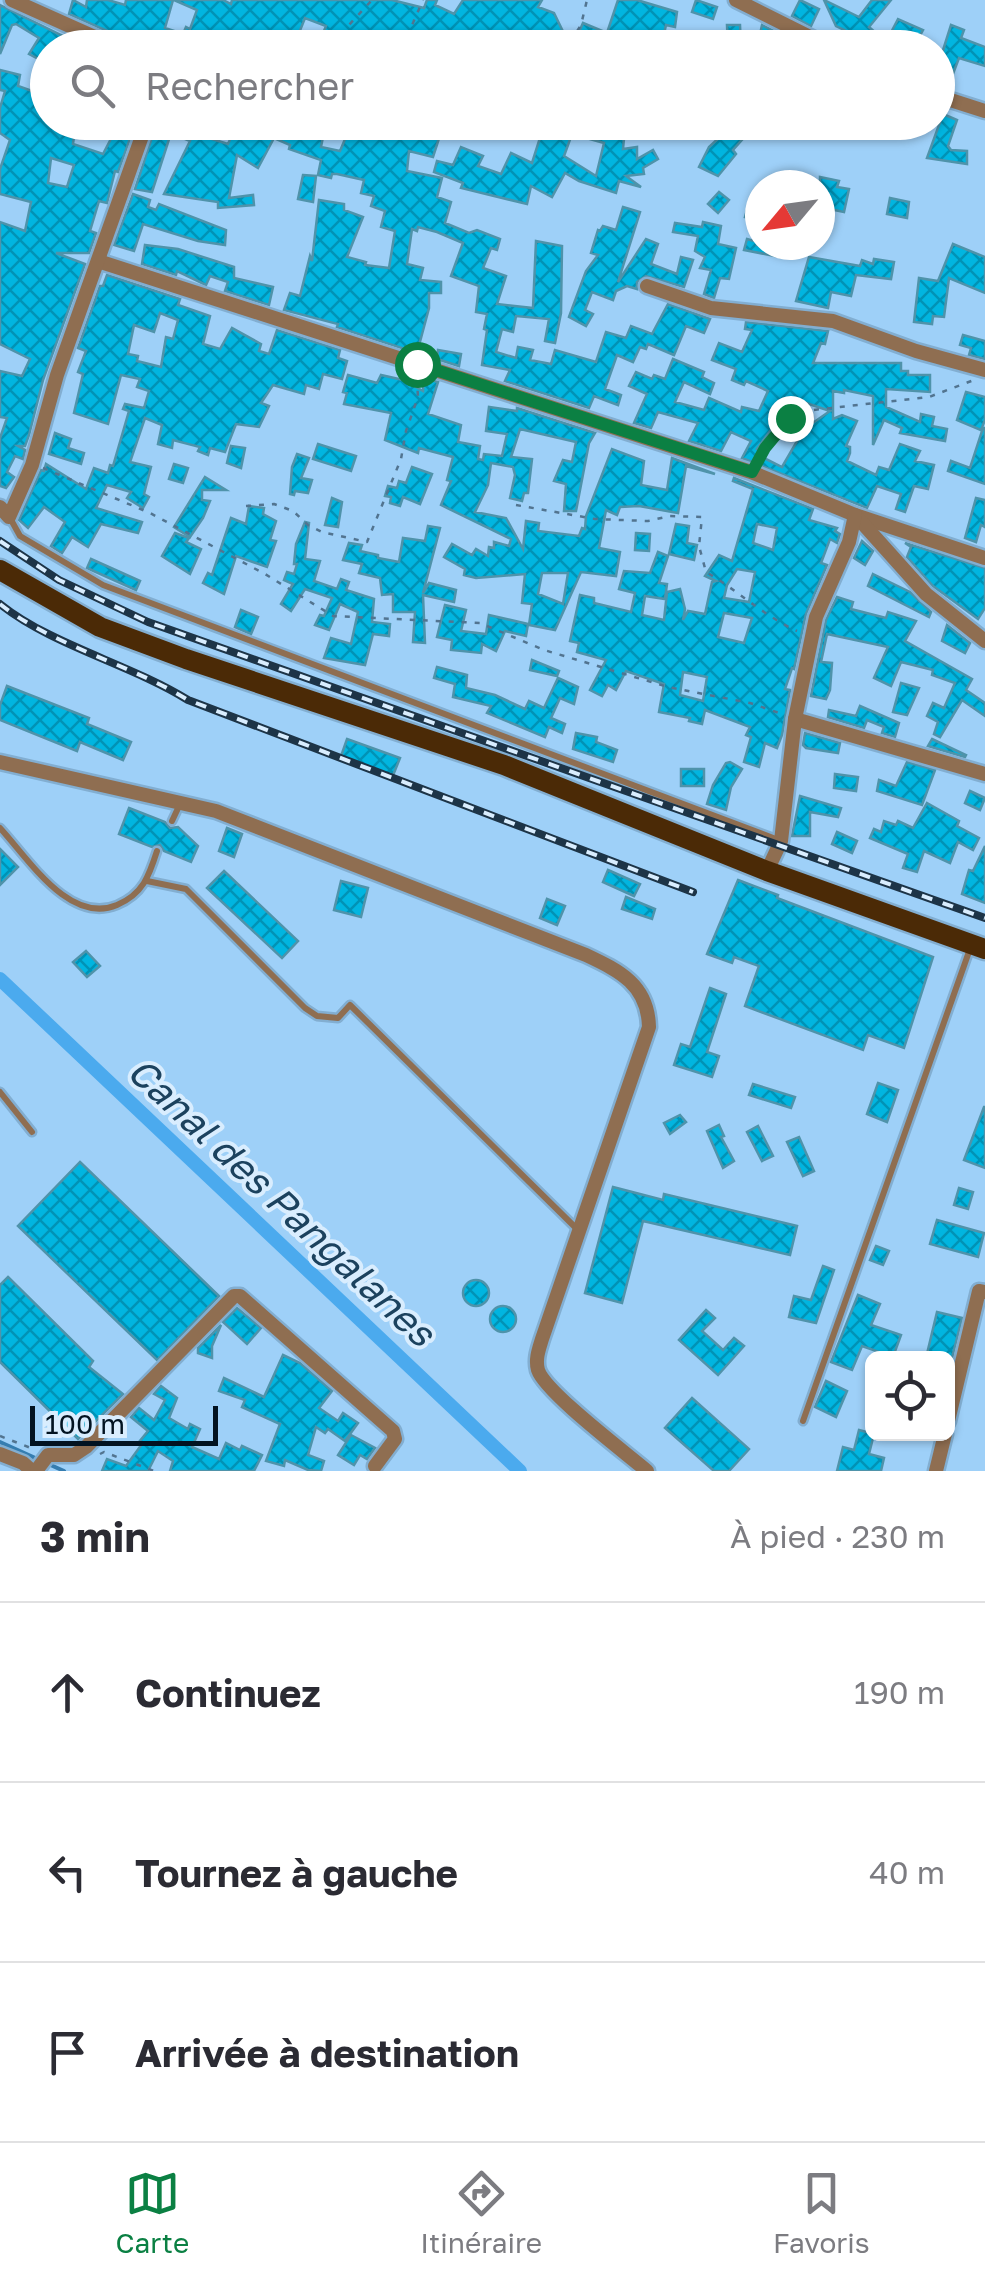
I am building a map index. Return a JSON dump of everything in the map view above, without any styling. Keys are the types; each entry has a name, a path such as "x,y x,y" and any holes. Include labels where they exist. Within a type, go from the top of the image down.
{"main road":[{"path":"0,570 100,627 504,764 767,871 978,947"}],"street":[{"path":"12,0 79,30"},
{"path":"736,0 796,30"},
{"path":"955,102 985,112"},
{"path":"4,512 32,465 57,375 141,140"},
{"path":"98,261 752,472 855,515 985,558"},
{"path":"647,286 711,308 833,321 916,351 985,370"},
{"path":"767,871 782,841 796,719 816,617 849,542 855,515"},
{"path":"855,515 926,594 985,641"},
{"path":"796,719 985,774"},
{"path":"0,762 216,812 586,955 626,975 636,985 648,1010 648,1026 538,1351 539,1375 647,1471"},
{"path":"955,1392 979,1291 985,1292"},
{"path":"0,1454 39,1465 74,1456 234,1296 240,1296 392,1431 395,1439 374,1466"},
{"path":"936,1471 942,1441"}],"lane":[{"path":"4,512 20,536 103,585 782,841"},
{"path":"172,821 181,804"},
{"path":"0,828 61,895 102,911 126,901 147,881 157,851"},
{"path":"147,881 186,889 305,1008 318,1016 338,1018 350,1005 579,1231"},
{"path":"803,1420 978,947"},
{"path":"0,1092 32,1132"}],"path":[{"path":"346,30 372,0"},
{"path":"413,30 423,0"},
{"path":"577,30 587,0"},
{"path":"246,506 274,504 293,511 308,526 322,532 367,542 401,458 418,397 417,364"},
{"path":"752,472 765,448 790,418 814,410 929,397 985,379"},
{"path":"32,465 150,513 265,574 333,616 480,623 544,650 668,688 750,702 796,719"},
{"path":"516,505 595,519 702,517 699,546 706,572 778,622 812,638"},
{"path":"0,1436 39,1465"},
{"path":"74,1456 89,1460 104,1452 154,1471"}],"building":[{"path":"73,0 86,7 87,0 125,5 126,0 173,0 165,28 171,30 105,30 69,14"},
{"path":"174,0 223,0 231,4 232,0 392,0 424,8 427,0 437,0 435,5 454,14 463,0 542,0 538,7 554,13 562,30 324,30 326,26 305,18 300,30 185,30 190,29 197,10"},
{"path":"618,0 637,0 677,12 675,27 666,25 665,30 608,30"},
{"path":"696,0 717,7 713,19 692,12"},
{"path":"800,0 819,9 811,26 792,16"},
{"path":"824,0 859,17 872,0 891,0 869,27 872,30 844,30 836,26"},
{"path":"0,5 51,30 30,33 12,25 0,54"},
{"path":"898,19 923,30 892,30"},
{"path":"583,23 600,30 580,30"},
{"path":"727,25 740,25 740,30 727,30"},
{"path":"951,25 964,30 961,38 985,47 985,66 959,58 955,69 955,30 949,30"},
{"path":"0,70 20,75 18,86 30,90 30,140 74,140 73,144 103,154 110,140 130,140 118,172 115,171 107,203 99,201 90,231 96,233 89,253 56,253 85,264 43,380 25,446 18,446 25,450 23,459 15,456 7,472 14,477 6,488 0,486 0,438 7,418 0,417 0,371 22,376 30,359 0,344 0,222 25,231 31,202 0,194 0,169 10,140 0,133 5,91 0,90","holes":["51,158 74,165 67,187 48,183"]},
{"path":"151,140 169,140 152,192 135,189"},
{"path":"230,140 273,140 258,168 237,155 229,198 253,195 254,205 218,208 218,202 164,194 190,141 228,144"},
{"path":"279,140 322,140 321,147 340,151 345,140 438,140 433,157 409,151 407,171 442,178 437,197 451,202 445,223 500,239 497,250 491,248 483,268 506,276 497,304 533,308 536,241 562,246 561,313 555,343 545,341 549,319 516,316 513,332 502,329 496,352 516,358 518,347 533,350 530,360 551,364 555,350 596,362 606,332 626,338 631,326 652,334 668,304 710,319 704,333 686,326 674,355 648,344 646,349 640,347 633,362 617,355 605,389 621,395 618,405 594,396 589,408 505,381 510,370 482,365 487,314 476,312 479,286 451,276 463,243 418,227 417,231 412,229 407,264 423,268 420,280 441,282 441,293 429,293 417,353 337,327 338,324 284,310 290,293 300,296 310,256 312,261 319,200 344,204 344,210 363,217 347,257 366,262 365,265 389,268 395,231 381,227 385,211 371,206 374,196 361,193 364,180 337,174 331,178 318,175 321,160 289,149 290,145"},
{"path":"539,140 570,140 564,156 596,176 604,143 593,140 624,140 623,149 637,147 637,159 653,150 658,159 643,168 644,174 626,176 641,187 619,181 616,193 565,173 552,197 531,186 527,204 461,188 463,183 434,172 437,161 453,165 461,147 483,156 478,166 501,174 511,153 532,163"},
{"path":"717,140 742,140 718,176 699,167"},
{"path":"934,140 950,140 951,150 967,151 967,164 927,158"},
{"path":"303,175 316,176 313,202 298,199"},
{"path":"835,180 839,181 837,187 849,189 844,212 835,210"},
{"path":"719,192 729,200 718,213 708,204"},
{"path":"133,194 150,200 148,207 156,210 159,204 226,230 225,245 143,224 134,251 114,245"},
{"path":"890,198 909,202 907,218 887,214"},
{"path":"623,207 640,212 618,282 646,239 658,244 651,264 677,274 681,257 693,260 684,287 646,276 637,282 637,289 627,286 616,291 613,300 592,292 585,310 593,314 586,326 569,317 586,271 598,255 591,253 598,230 603,226 616,230"},
{"path":"703,222 721,226 718,244 736,248 729,279 720,278 714,298 704,294 711,270 700,268 705,257 695,251 698,236 673,232 675,223 702,227"},
{"path":"953,244 985,257 985,293 949,278 944,317 933,316 932,324 914,322 919,278 938,281"},
{"path":"145,245 178,249 234,267 234,278 273,287 269,305 225,291 228,282 210,276 206,285 177,271 176,275 142,264"},
{"path":"874,259 894,262 891,279 856,275 851,296 831,292 828,308 796,301 808,260 860,266 862,260 873,264"},
{"path":"107,275 180,299 178,305 210,316 203,344 220,349 232,328 261,344 259,351 269,354 277,330 340,350 338,358 347,361 342,379 323,374 319,389 306,385 304,394 273,385 261,403 269,406 259,427 236,424 225,452 210,448 208,455 198,451 200,447 173,440 172,448 158,444 162,425 145,418 130,462 151,467 144,494 149,497 143,508 127,498 131,492 107,485 96,508 142,522 138,533 101,524 88,547 72,537 62,553 51,546 65,522 44,507 28,528 19,520 41,470 46,464 86,489 94,468 108,473 129,411 123,409 125,404 144,408 149,391 137,387 140,379 121,375 108,424 74,413 83,374 78,372 86,351 78,348","holes":["160,313 178,320 173,339 166,337 161,367 137,361 138,356 128,354 134,325 154,332"]},
{"path":"746,322 828,331 813,363 901,363 901,371 908,371 908,375 930,375 930,392 886,389 886,407 920,422 921,414 934,417 932,426 947,429 945,441 900,433 902,428 884,420 873,445 873,396 833,391 833,419 842,415 857,421 846,446 850,447 847,461 876,475 879,467 889,470 900,444 920,451 915,461 934,465 928,489 914,486 905,512 896,509 901,494 877,486 867,508 742,458 751,441 731,432 721,451 689,441 698,423 658,412 651,428 634,423 647,394 629,386 636,372 652,379 654,375 665,379 673,359 704,372 702,377 714,383 710,394 684,382 675,402 704,410 709,398 741,412 742,407 759,411 768,391 746,381 744,385 732,380 736,369 712,360 719,343 742,352 752,330 745,329","holes":["797,400 830,411 804,429 782,467 758,455 757,449 781,409 793,412"]},
{"path":"963,335 985,341 985,359 969,355 971,348 960,345"},
{"path":"438,350 461,354 459,366 437,359"},
{"path":"348,375 377,383 381,375 403,380 423,391 424,378 438,382 428,414 461,425 458,442 480,446 478,459 483,460 484,454 502,456 507,434 486,431 489,407 517,408 595,433 589,443 576,511 564,511 566,484 554,481 563,460 572,462 576,442 520,429 511,457 532,459 528,493 524,493 522,501 510,498 513,467 491,463 488,485 475,512 506,518 523,549 526,521 539,523 538,531 579,536 585,529 586,516 612,449 644,461 641,485 667,490 672,458 715,474 686,466 678,513 639,506 620,507 617,515 606,510 599,548 620,552 616,576 581,572 555,630 529,625 532,604 522,603 525,574 476,578 464,575 465,569 444,557 452,544 472,555 476,549 488,556 494,542 509,546 511,539 441,505 451,481 447,480 453,457 419,448 418,453 385,440 391,413 344,404 347,393 343,392","holes":["542,573 568,573 563,604 538,594"]},
{"path":"966,392 985,397 981,430 957,420"},
{"path":"983,428 985,484 948,471 951,461 970,468"},
{"path":"55,433 71,439 68,448 84,453 81,464 49,454"},
{"path":"318,444 356,456 351,471 313,459"},
{"path":"231,446 245,448 241,468 227,463"},
{"path":"297,454 309,458 301,478 312,480 308,493 295,491 294,495 290,494"},
{"path":"174,464 188,468 183,483 169,479"},
{"path":"412,467 432,474 420,504 403,497 400,506 390,503 391,497 385,496 388,486 397,488 399,481 406,483"},
{"path":"205,477 226,490 202,490 202,500 210,501 190,537 174,527"},
{"path":"734,478 813,509 809,520 837,528 835,531 840,534 837,543 830,539 821,563 827,565 806,614 794,669 785,689 790,690 782,735 777,748 765,743 759,767 744,762 750,727 705,710 702,724 659,712 664,684 626,671 616,690 608,685 602,696 590,690 606,660 577,652 579,643 570,641 580,595 594,598 594,603 631,612 635,593 619,589 624,571 650,573 658,552 668,556 659,583 667,584 665,599 645,596 642,615 664,620 667,592 680,589 685,609 683,620 688,611 705,614 712,582 716,581 705,576 719,555 732,561 753,489 733,481","holes":["757,524 777,528 773,550 753,543","737,569 755,572 749,602 724,598","724,613 752,618 744,643 718,637","683,672 707,677 703,701 680,695"]},
{"path":"332,498 342,502 338,527 325,525"},
{"path":"976,498 985,500 985,527 981,525 976,542 965,538"},
{"path":"249,506 264,508 263,514 276,521 270,540 276,541 267,567 236,556 224,594 203,583 208,573 212,575 231,518 246,524"},
{"path":"305,522 309,523 305,559 320,561 314,581 337,589 341,579 349,582 346,590 374,599 372,622 390,624 389,636 373,634 365,665 324,658 331,638 351,644 358,612 340,604 329,630 315,625 332,598 305,589 291,611 281,604 293,584 284,580 287,572 294,574 296,544"},
{"path":"676,524 689,526 687,543 697,545 694,560 669,554"},
{"path":"428,526 440,528 423,593 429,583 456,590 454,602 423,595 425,643 413,642 415,612 393,612 393,594 382,595 380,578 359,573 362,564 343,560 349,543 362,545 360,551 378,558 399,562 403,538 425,541"},
{"path":"175,533 189,538 186,542 201,549 190,574 162,556"},
{"path":"636,533 650,534 649,551 635,550"},
{"path":"862,541 873,551 865,565 854,558"},
{"path":"905,543 985,568 985,608 978,619 933,586 907,557 911,547"},
{"path":"91,559 140,581 136,590 87,568"},
{"path":"873,574 910,592 931,612 929,617 868,586"},
{"path":"837,597 853,602 851,609 886,618 888,612 916,621 905,641 972,679 966,690 985,703 985,716 962,700 940,737 934,734 938,722 927,716 933,703 944,708 955,683 932,675 933,670 901,662 891,686 874,678 888,647 827,634 821,662 832,663 830,690 826,699 811,696 826,620"},
{"path":"445,605 466,610 461,631 486,634 489,615 528,624 526,636 505,631 496,651 482,644 481,653 451,650 452,640 437,637"},
{"path":"241,610 258,617 251,634 235,627"},
{"path":"947,625 970,643 965,653 942,641"},
{"path":"532,660 559,671 557,676 530,670"},
{"path":"437,667 467,675 466,688 495,695 525,709 529,701 544,708 558,678 578,687 574,704 560,698 551,718 565,724 562,733 549,727 545,737 487,713 491,706 453,697 455,684 434,678"},
{"path":"901,683 919,688 907,715 893,712"},
{"path":"7,686 89,718 87,724 131,742 123,760 80,742 77,751 0,720 0,705"},
{"path":"860,706 899,723 895,737 882,733 884,727 867,720 864,728 828,717 829,710 856,716"},
{"path":"576,733 597,737 596,742 617,750 613,762 573,749"},
{"path":"805,733 840,743 838,753 806,748"},
{"path":"347,739 400,758 392,778 340,759"},
{"path":"932,739 966,755 965,757 928,746"},
{"path":"730,762 742,769 731,787 726,810 707,804 713,785"},
{"path":"907,762 935,770 922,805 877,791 879,780 896,786"},
{"path":"681,769 704,769 704,786 681,786"},
{"path":"835,774 858,777 856,791 834,788"},
{"path":"970,791 985,798 980,810 965,803"},
{"path":"800,796 841,808 838,817 810,812 810,836 792,836"},
{"path":"927,803 979,838 973,850 958,842 950,863 924,851 917,872 903,868 908,854 870,838 874,829 881,832 884,821 896,825 898,821 913,828"},
{"path":"129,808 165,822 170,828 178,827 198,846 191,862 164,851 160,845 152,847 119,834"},
{"path":"227,828 242,834 234,857 219,851"},
{"path":"837,832 857,841 852,853 832,844"},
{"path":"985,846 985,903 962,894 969,870 973,871"},
{"path":"0,849 18,867 0,885"},
{"path":"608,870 640,884 634,896 603,882"},
{"path":"224,871 298,941 282,958 207,888"},
{"path":"738,880 933,957 904,1048 868,1035 863,1050 745,1006 759,966 734,957 732,963 707,954"},
{"path":"341,881 368,888 361,917 334,910"},
{"path":"626,897 655,909 652,919 622,909"},
{"path":"547,899 565,906 557,925 540,918"},
{"path":"86,951 100,966 87,977 73,962"},
{"path":"710,988 726,994 707,1052 719,1056 712,1077 674,1065 681,1044 690,1047"},
{"path":"878,1083 898,1090 887,1122 867,1114"},
{"path":"753,1084 795,1097 791,1108 749,1095"},
{"path":"985,1107 985,1168 964,1160"},
{"path":"680,1115 686,1122 670,1134 664,1123"},
{"path":"719,1125 734,1161 723,1168 707,1131"},
{"path":"758,1126 773,1156 762,1161 747,1132"},
{"path":"799,1137 814,1171 803,1176 787,1142"},
{"path":"80,1162 219,1296 157,1360 18,1226"},
{"path":"613,1187 663,1200 664,1194 797,1226 790,1255 643,1221 622,1303 585,1293"},
{"path":"959,1188 973,1192 968,1209 954,1205"},
{"path":"937,1220 984,1233 978,1257 930,1244"},
{"path":"876,1246 889,1251 883,1265 870,1260"},
{"path":"823,1266 834,1270 816,1323 789,1317 794,1296 811,1300"},
{"path":"8,1277 93,1361 89,1367 123,1394 78,1439 0,1362 0,1285"},
{"path":"476,1280 485,1284 489,1293 485,1302 476,1306 467,1302 463,1293 467,1284"},
{"path":"858,1295 880,1304 871,1325 901,1335 895,1351 862,1346 852,1370 831,1362"},
{"path":"503,1306 512,1310 516,1319 512,1328 503,1332 494,1328 490,1319 494,1310"},
{"path":"237,1308 261,1328 247,1344 223,1322"},
{"path":"706,1310 715,1318 702,1331 723,1350 734,1338 744,1346 718,1375 679,1340"},
{"path":"937,1312 962,1318 954,1351 928,1351"},
{"path":"221,1325 212,1346 212,1358 198,1353 198,1348"},
{"path":"283,1355 300,1363 332,1391 319,1408 338,1421 343,1413 358,1423 345,1441 328,1429 325,1433 316,1427 308,1455 324,1461 321,1471 285,1460 284,1466 266,1461 280,1424 242,1407 245,1400 219,1391 224,1378 264,1397"},
{"path":"826,1381 847,1391 836,1417 815,1407"},
{"path":"161,1386 177,1398 169,1418 188,1429 190,1424 200,1429 192,1447 219,1459 226,1443 240,1450 242,1446 262,1455 254,1471 170,1471 173,1461 158,1451 148,1471 102,1471 107,1459 126,1466 142,1444 139,1442 148,1431 131,1417 139,1408 154,1420 165,1400 154,1394"},
{"path":"692,1398 749,1449 729,1471 714,1471 665,1428"},
{"path":"859,1430 865,1432 865,1441 872,1441 869,1454 884,1458 881,1471 837,1471 843,1447 854,1450"},
{"path":"351,1435 375,1448 367,1459 360,1455 354,1465 338,1455"}],"waterway":[{"name":"Canal des Pangalanes","path":"0,979 520,1471"},
{"path":"0,1442 64,1471"}],"railway":[{"path":"0,541 59,580 148,622 985,918"},
{"path":"0,604 43,631 188,700 693,892"}],"route":[{"path":"417,364 752,472 765,448 790,418"}]}
